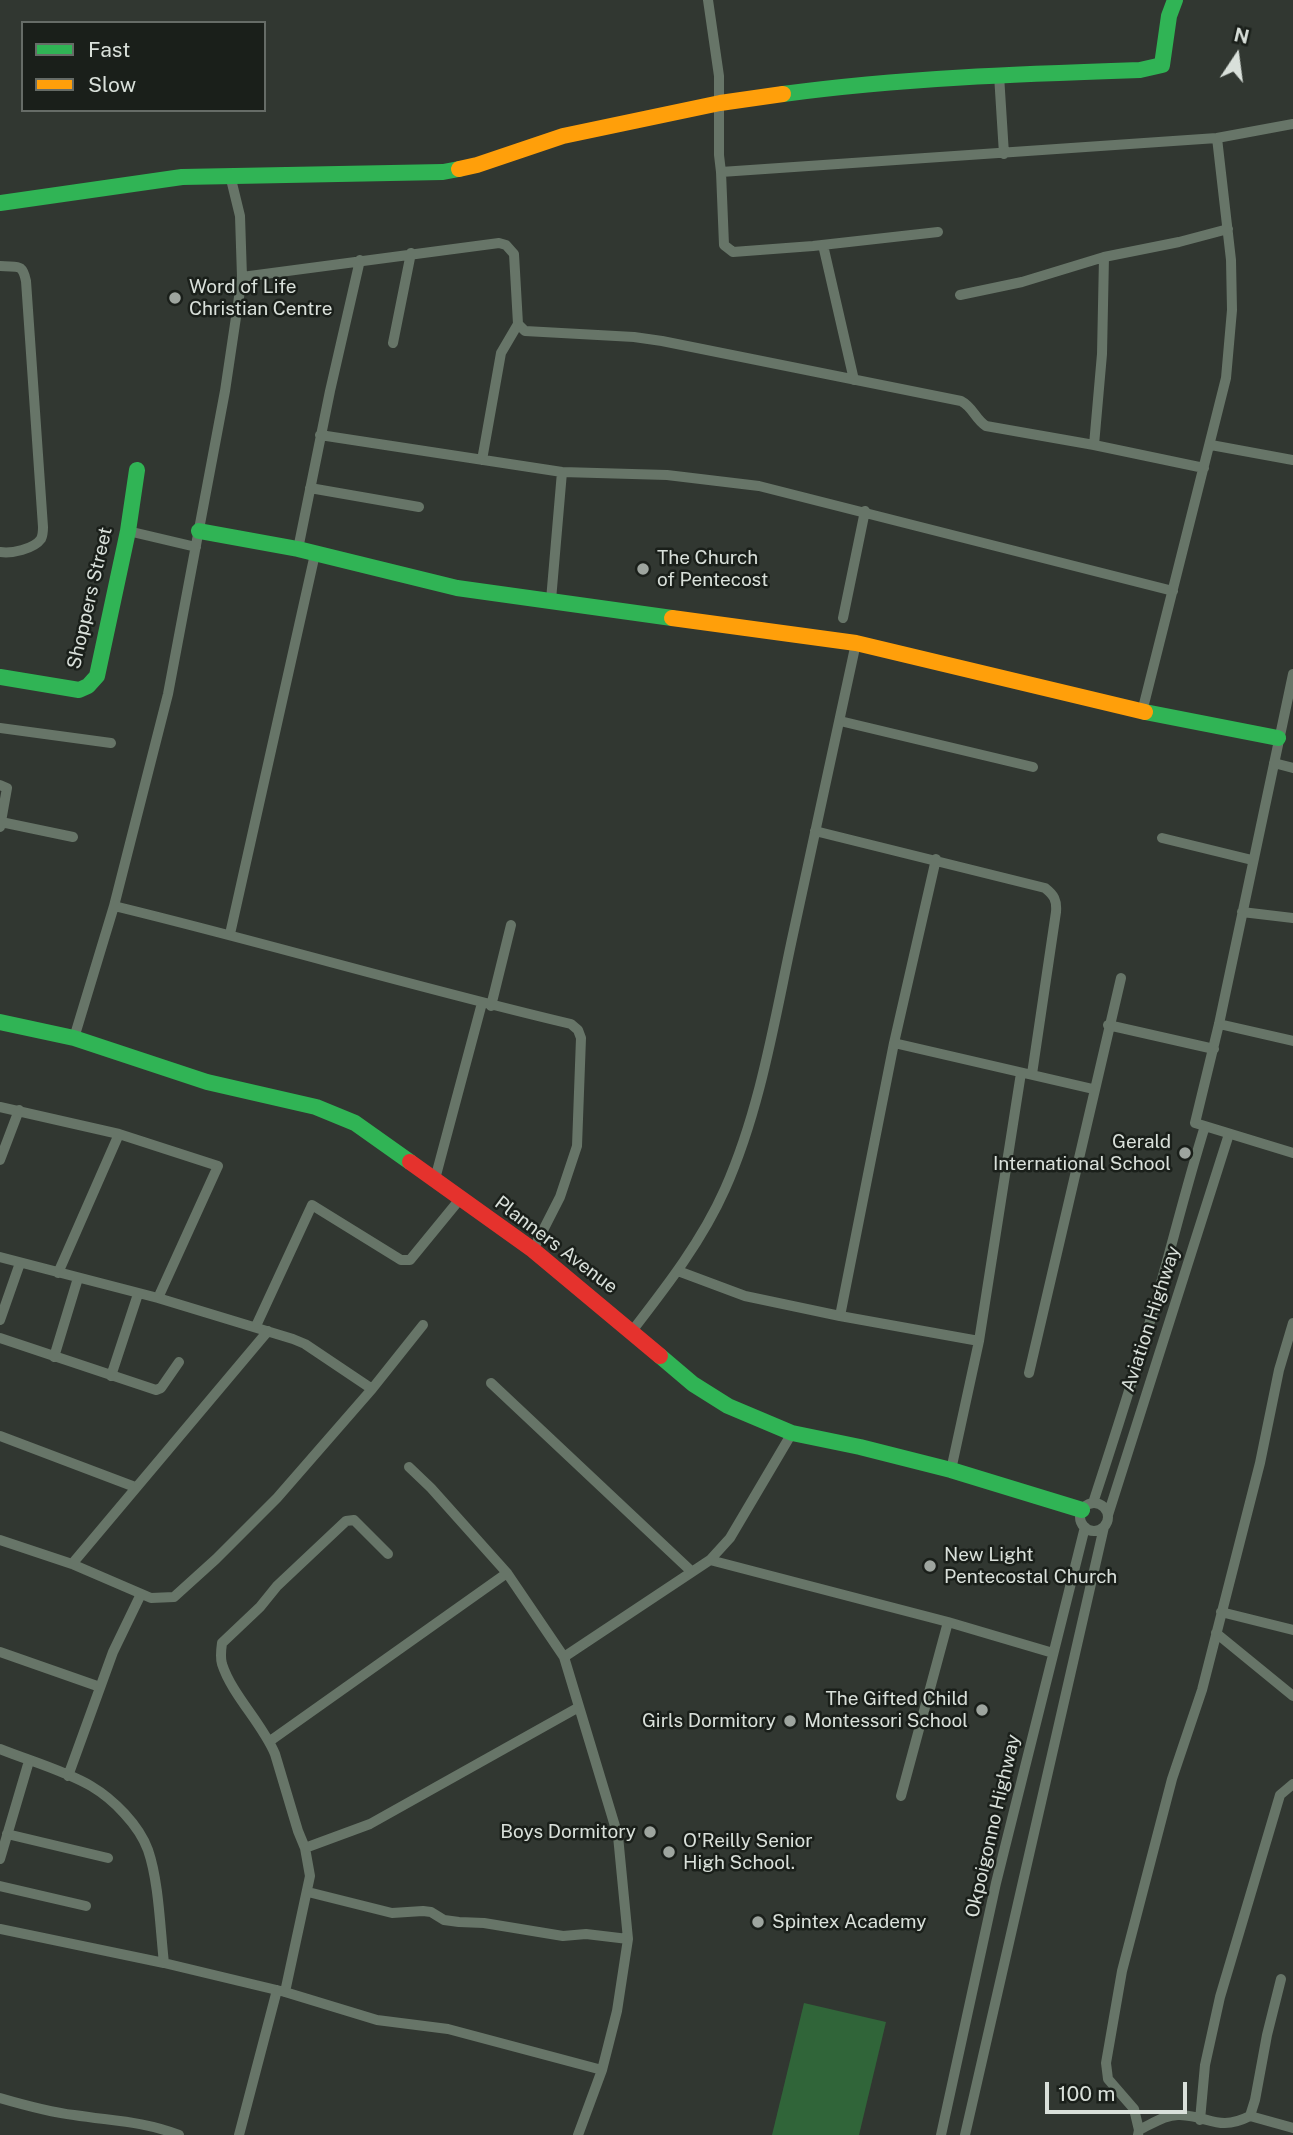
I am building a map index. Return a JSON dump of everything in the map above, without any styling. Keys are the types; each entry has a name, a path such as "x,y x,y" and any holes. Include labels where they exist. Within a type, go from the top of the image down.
{"street":[{"path":"709,0 717,52 719,155 724,245 728,250 733,252 823,245 938,232"},
{"path":"0,203 182,177 443,172 564,136 720,103 858,84 1140,70 1162,65 1169,16 1175,0"},
{"path":"999,75 1004,154"},
{"path":"721,172 1217,138 1293,124"},
{"path":"1142,712 1226,378 1232,310 1228,229 1217,138"},
{"path":"74,1038 114,906 168,694 198,539 242,277 240,216 230,175"},
{"path":"960,295 1022,282 1104,257 1228,229"},
{"path":"242,277 411,253 499,243 506,245 514,254 518,324 501,354 482,460"},
{"path":"823,245 854,380"},
{"path":"393,342 411,253"},
{"path":"1094,445 1102,354 1104,257"},
{"path":"298,550 320,435 360,260"},
{"path":"0,266 19,267 24,270 26,281 43,527 42,537 35,544 8,554 0,552"},
{"path":"518,324 525,331 662,341 961,401 969,405 978,422 986,426 1204,468"},
{"path":"320,435 562,472 667,475 760,486 1173,590"},
{"path":"1211,444 1293,460"},
{"name":"Shoppers Street","path":"0,677 79,690 88,686 97,676 128,531 137,470"},
{"path":"551,600 562,472"},
{"path":"310,488 419,507"},
{"path":"843,618 865,511"},
{"path":"128,531 298,550 457,588 856,643 1142,712 1278,738"},
{"path":"230,934 315,554"},
{"path":"632,1331 678,1271 723,1192 744,1143 768,1055 856,643"},
{"name":"Aviation Highway","path":"1087,1507 1134,1376 1185,1189 1278,738 1291,694 1293,674"},
{"path":"840,721 1033,766"},
{"path":"0,727 111,743"},
{"path":"1274,763 1293,768"},
{"path":"0,785 7,788 1,824 73,837"},
{"path":"815,831 1045,888 1054,895 1057,903 979,1341 951,1471"},
{"path":"1162,838 1252,860"},
{"path":"840,1316 894,1043 936,859"},
{"path":"114,906 571,1024 578,1030 581,1038 576,1146 560,1196 533,1250"},
{"path":"1242,912 1293,918"},
{"path":"435,1179 510,925"},
{"path":"1029,1373 1121,978"},
{"name":"Planners Avenue","path":"0,1022 74,1038 207,1082 330,1111 355,1124 533,1250 693,1384 728,1406 792,1433 860,1447 1087,1507"},
{"path":"1220,1024 1293,1041"},
{"path":"1108,1026 1213,1049"},
{"path":"894,1043 1093,1089"},
{"path":"0,1107 119,1134 218,1166 158,1298"},
{"path":"0,1160 19,1110"},
{"path":"1200,1125 1293,1153"},
{"path":"58,1273 119,1134"},
{"name":"Aviation Highway","path":"1108,1515 1229,1134"},
{"path":"72,1564 262,1329 312,1205 406,1261 410,1260 460,1199"},
{"path":"0,1257 158,1298 305,1344 372,1389"},
{"path":"0,1320 20,1263"},
{"path":"678,1271 744,1296 979,1341"},
{"path":"54,1357 78,1278"},
{"path":"111,1376 138,1294"},
{"path":"1293,1323 1279,1370 1260,1463 1202,1690 1172,1779 1154,1844 1122,1971 1106,2063 1108,2079 1134,2109 1138,2132 1169,2116 1182,2115 1218,2123 1236,2123 1250,2116 1293,2128"},
{"path":"0,1539 72,1564 141,1594 158,1599 174,1597 277,1498 372,1389 423,1325"},
{"path":"0,1338 159,1390 179,1362"},
{"path":"491,1383 691,1571"},
{"path":"564,1657 710,1560 730,1538 792,1433"},
{"path":"0,1436 135,1487"},
{"path":"409,1467 507,1573 564,1657 618,1836 628,1939 617,2011 603,2070 580,2135"},
{"path":"1087,1507 1104,1507 1108,1515 1104,1527 1092,1531 1085,1527 1080,1519 1087,1507"},
{"path":"239,2135 281,1991 310,1875 305,1848 270,1741 228,1677 222,1663 222,1643 346,1521 354,1520 388,1554"},
{"name":"Okpoigonno Highway","path":"942,2135 996,1883 1085,1527"},
{"name":"Okpoigonno Highway","path":"965,2135 1104,1527"},
{"path":"710,1560 948,1622 1053,1653"},
{"path":"270,1741 507,1573"},
{"path":"68,1776 113,1652 141,1594"},
{"path":"1221,1612 1293,1630"},
{"path":"901,1796 948,1622"},
{"path":"1216,1633 1293,1696"},
{"path":"0,1652 100,1687"},
{"path":"305,1848 370,1824 579,1707"},
{"path":"0,1749 91,1786 114,1804 139,1832 148,1850 158,1902 164,1963"},
{"path":"0,1859 29,1761"},
{"path":"1200,2120 1205,2065 1220,1997 1280,1795 1293,1784"},
{"path":"7,1833 108,1858"},
{"path":"0,1886 86,1906"},
{"path":"307,1892 392,1913 423,1911 431,1912 444,1920 484,1923 563,1936 586,1934 628,1939"},
{"path":"0,1928 281,1991 377,2020 448,2029 603,2070"},
{"path":"1250,2116 1281,1979"},
{"path":"0,2098 74,2115 158,2126 177,2135"}],"green space":[{"path":"804,2003 886,2022 859,2135 772,2135"}],"traffic: fast":[{"path":"783,94 917,80 1140,70 1162,65 1169,16 1175,0"},
{"path":"0,203 182,177 443,172 459,169"},
{"path":"0,677 79,690 88,686 97,676 128,531 137,470"},
{"path":"199,531 298,549 457,588 672,618"},
{"path":"1145,712 1278,738"},
{"path":"0,1022 74,1038 207,1082 316,1107 355,1123 410,1162"},
{"path":"660,1356 693,1384 728,1406 792,1433 951,1470 1082,1510"}],"traffic: slow":[{"path":"459,169 563,136 720,103 783,94"},
{"path":"672,618 856,643 1145,712"}],"traffic: jam":[{"path":"410,1162 533,1250 660,1356"}],"place":[{"name":"Word of Life Christian Centre","path":"175,298"},
{"name":"The Church of Pentecost","path":"643,569"},
{"name":"Gerald International School","path":"1185,1153"},
{"name":"New Light Pentecostal Church","path":"930,1566"},
{"name":"The Gifted Child Montessori School","path":"982,1710"},
{"name":"Girls Dormitory","path":"790,1721"},
{"name":"Boys Dormitory","path":"650,1832"},
{"name":"O'Reilly Senior High School.","path":"669,1852"},
{"name":"Spintex Academy","path":"758,1922"}]}
